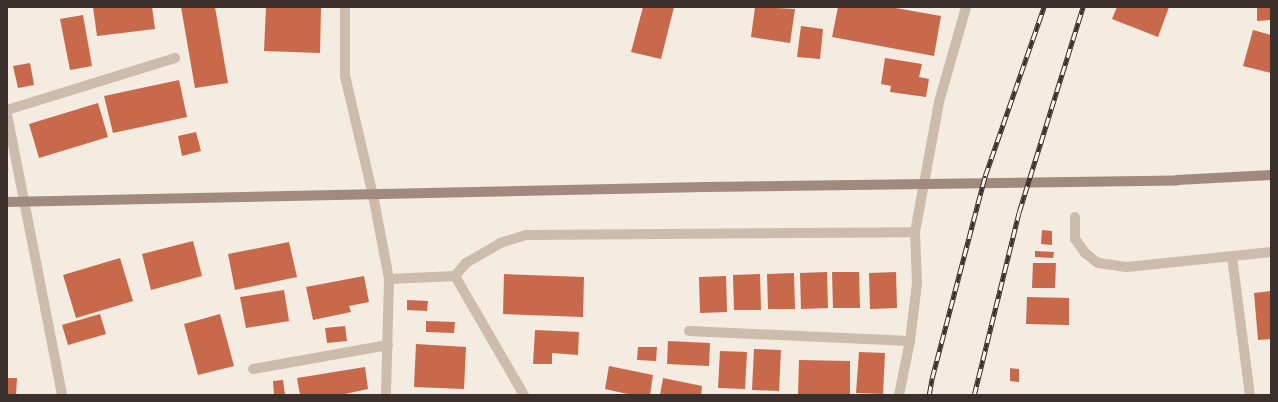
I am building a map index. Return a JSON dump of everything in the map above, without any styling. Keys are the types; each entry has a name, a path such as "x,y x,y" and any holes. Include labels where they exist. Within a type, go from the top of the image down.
{"street":[{"path":"345,7 345,76 389,279 386,395"},
{"path":"899,395 910,342 917,283 915,232 939,102 966,7"},
{"path":"7,110 175,58"},
{"path":"7,114 62,395"},
{"path":"7,202 372,195 705,186 1177,180 1271,175"},
{"path":"1075,217 1075,239 1085,253 1098,263 1127,268 1271,252"},
{"path":"389,279 455,276 466,263 500,243 527,236 915,232"},
{"path":"1232,257 1250,395"},
{"path":"455,276 524,395"},
{"path":"689,331 910,342"},
{"path":"253,369 388,345"}],"building":[{"path":"93,7 152,7 155,29 97,36"},
{"path":"181,7 215,7 228,83 195,88"},
{"path":"266,7 321,7 320,53 264,51"},
{"path":"643,7 674,7 661,59 631,52"},
{"path":"755,7 795,9 790,43 751,37"},
{"path":"838,7 890,7 941,16 934,56 832,37"},
{"path":"1117,7 1169,7 1158,37 1112,19"},
{"path":"1257,7 1271,7 1271,20 1257,21"},
{"path":"83,15 92,66 70,70 60,19"},
{"path":"801,26 823,29 820,59 797,57"},
{"path":"1253,30 1271,35 1271,73 1243,66"},
{"path":"885,58 922,64 919,77 929,79 926,97 890,92 891,86 881,84"},
{"path":"30,63 34,85 18,88 13,66"},
{"path":"179,80 187,117 113,133 104,96"},
{"path":"98,103 108,137 39,158 29,124"},
{"path":"196,132 201,151 182,156 178,136"},
{"path":"1042,230 1052,231 1052,245 1041,244"},
{"path":"193,241 202,276 151,290 142,254"},
{"path":"289,242 297,277 235,290 228,254"},
{"path":"1035,251 1054,252 1053,258 1035,257"},
{"path":"120,258 133,301 76,318 63,275"},
{"path":"1033,263 1056,263 1055,288 1032,288"},
{"path":"827,272 828,308 801,309 800,273"},
{"path":"832,272 859,272 860,308 833,308"},
{"path":"896,272 897,308 870,309 869,273"},
{"path":"794,273 795,309 768,309 767,274"},
{"path":"504,274 584,277 583,317 503,314"},
{"path":"760,274 761,310 734,310 733,275"},
{"path":"364,276 369,302 349,306 351,312 313,320 306,287"},
{"path":"726,276 727,312 700,313 699,277"},
{"path":"284,290 289,321 246,328 240,297"},
{"path":"1271,291 1271,339 1258,340 1254,293"},
{"path":"1027,297 1069,298 1069,325 1026,324"},
{"path":"407,300 428,301 427,311 407,310"},
{"path":"100,314 106,334 68,345 62,325"},
{"path":"220,314 234,366 198,375 184,324"},
{"path":"426,321 455,322 454,333 426,332"},
{"path":"345,326 347,341 327,343 325,328"},
{"path":"535,330 579,332 578,355 552,353 552,364 533,364"},
{"path":"668,341 710,343 709,366 667,364"},
{"path":"416,344 466,347 464,389 414,387"},
{"path":"638,347 657,347 656,361 637,360"},
{"path":"754,349 781,350 779,391 752,390"},
{"path":"720,351 747,352 745,389 718,388"},
{"path":"859,352 885,353 883,394 856,393"},
{"path":"799,360 850,361 850,395 798,395"},
{"path":"609,366 653,375 650,395 632,395 605,389"},
{"path":"365,367 368,389 340,395 300,395 297,378"},
{"path":"1010,368 1019,369 1019,382 1010,381"},
{"path":"7,378 17,378 16,395 7,395"},
{"path":"663,378 702,386 701,395 660,395"},
{"path":"283,380 285,395 274,395 273,381"}],"railway":[{"path":"929,395 932,378 985,176 1044,7"},
{"path":"974,395 1019,212 1083,7"}]}
